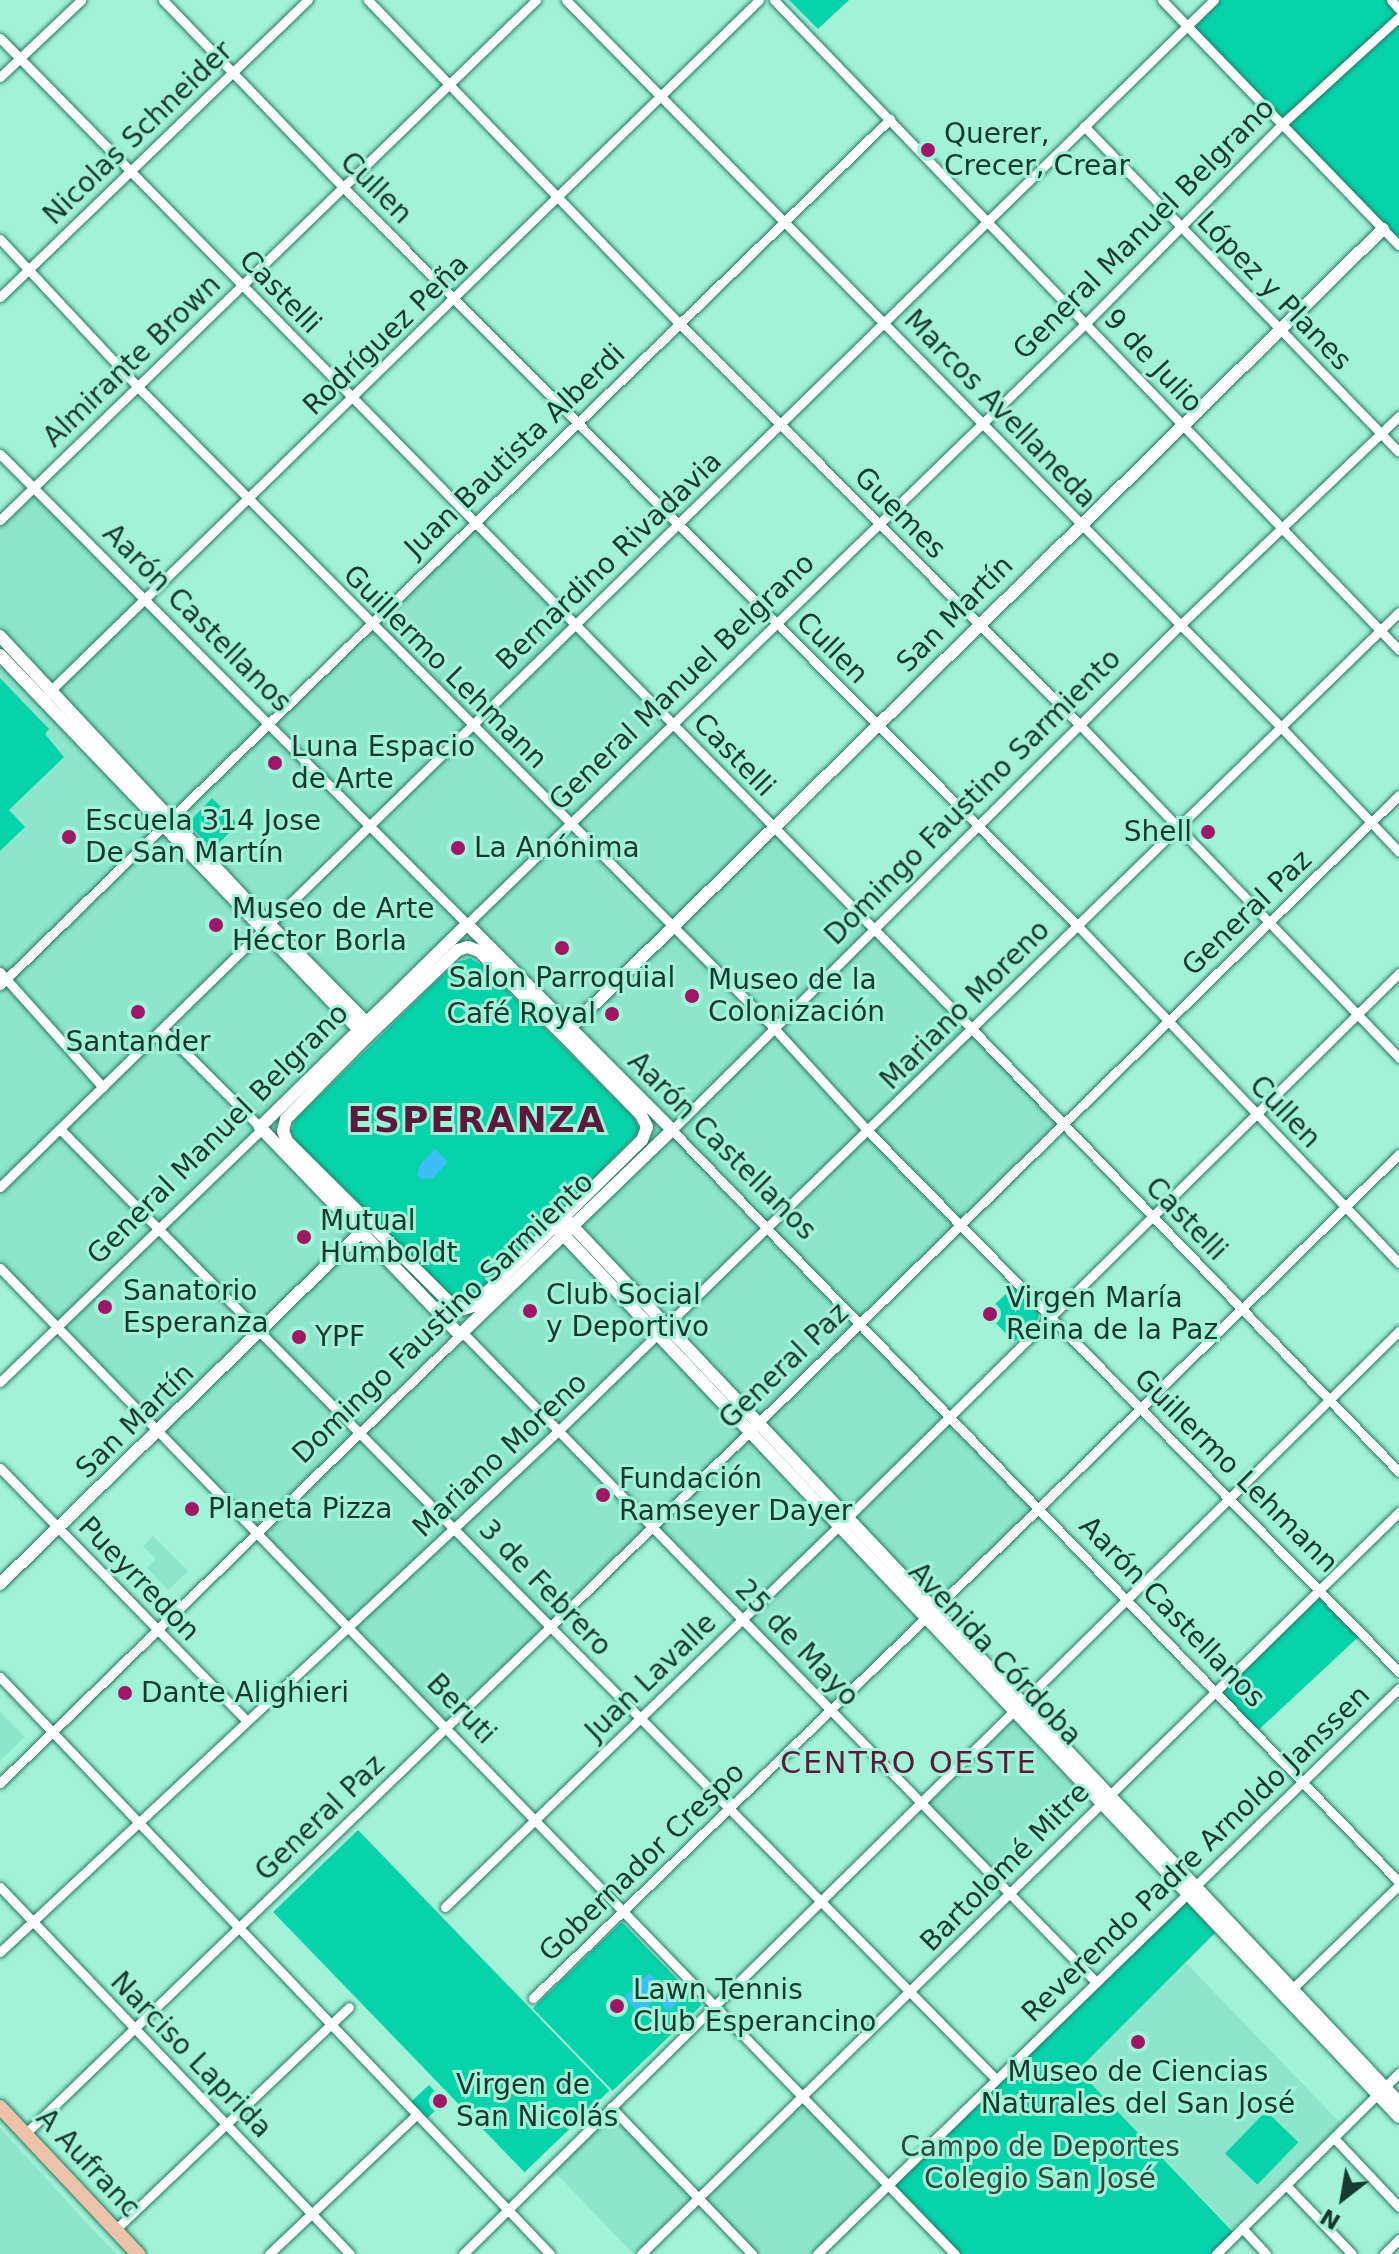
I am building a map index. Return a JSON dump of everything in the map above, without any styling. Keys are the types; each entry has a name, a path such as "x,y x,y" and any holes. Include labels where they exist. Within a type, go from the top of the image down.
{"main road":[{"name":"San Martín","path":"567,1031 1383,229"},
{"path":"0,636 265,928 366,1030"},
{"path":"0,655 166,821"},
{"name":"General Manuel Belgrano","path":"284,1124 366,1030 467,924"},
{"name":"Aarón Castellanos","path":"467,924 641,1115 647,1127 642,1140"},
{"name":"General Manuel Belgrano","path":"260,1129 458,950 468,947 479,951"},
{"name":"Aarón Castellanos","path":"479,951 672,1130"},
{"name":"25 de Mayo","path":"284,1124 287,1141 462,1335"},
{"name":"25 de Mayo","path":"260,1129 365,1229 452,1305"},
{"name":"Domingo Faustino Sarmiento","path":"462,1335 672,1130"},
{"name":"Domingo Faustino Sarmiento","path":"452,1305 463,1309 473,1306 642,1140"},
{"name":"Avenida Córdoba","path":"559,1222 1381,2091 1399,2102"},
{"name":"San Martín","path":"0,1584 365,1229"},
{"name":"Avenida Córdoba","path":"1191,1890 1292,1989 1381,2091 1399,2117"},
{"name":"A Aufranc","path":"0,2107 138,2254"}],"street":[{"path":"0,77 81,0"},
{"name":"Cullen","path":"163,0 343,187 1077,925 1399,1263"},
{"name":"Nicolas Schneider","path":"0,297 308,0"},
{"name":"Guemes","path":"368,0 679,323 1081,726 1399,1058"},
{"name":"Almirante Brown","path":"0,520 536,0"},
{"name":"Marcos Avellaneda","path":"566,0 984,423 1399,852"},
{"name":"Rodríguez Peña","path":"41,698 249,500 759,0"},
{"name":"9 de Julio","path":"774,0 989,220 1181,425 1399,650"},
{"path":"1162,0 1399,245"},
{"name":"Bernardino Rivadavia","path":"0,1187 1214,0"},
{"path":"1391,0 1399,9"},
{"name":"General Manuel Belgrano","path":"467,924 1087,322 1282,124 1399,17"},
{"name":"Castelli","path":"0,38 972,1029 1399,1472"},
{"name":"Juan Bautista Alberdi","path":"2,978 890,119"},
{"name":"López y Planes","path":"1084,126 1399,452"},
{"name":"Guillermo Lehmann","path":"0,239 137,386 774,1028 868,1131 1321,1589 1399,1672"},
{"name":"Domingo Faustino Sarmiento","path":"672,1130 1180,625 1399,416"},
{"name":"Aarón Castellanos","path":"0,454 467,924"},
{"name":"Mariano Moreno","path":"0,1952 557,1432 1399,612"},
{"name":"General Paz","path":"25,2134 551,1626 1399,795"},
{"name":"Juan Lavalle","path":"445,1907 844,1521 1399,973"},
{"path":"2,978 103,1087"},
{"name":"25 de Mayo","path":"162,1029 260,1129"},
{"name":"3 de Febrero","path":"60,1129 456,1527 996,2079"},
{"name":"General Manuel Belgrano","path":"0,1382 260,1129"},
{"name":"Aarón Castellanos","path":"672,1130 769,1227 1399,1884"},
{"name":"Gobernador Crespo","path":"533,1998 831,1712 1399,1154"},
{"name":"Beruti","path":"0,1268 446,1725 955,2254"},
{"path":"463,2254 1399,1331"},
{"name":"Domingo Faustino Sarmiento","path":"0,1783 255,1532 462,1335"},
{"name":"25 de Mayo","path":"462,1335 1096,1982"},
{"name":"Pueyrredon","path":"0,1468 246,1720"},
{"name":"Bartolomé Mitre","path":"641,2254 1399,1512"},
{"path":"0,1677 550,2254"},
{"name":"Reverendo Padre Arnoldo Janssen","path":"817,2254 1399,1688"},
{"path":"1292,1989 1399,1884"},
{"name":"Narciso Laprida","path":"0,1887 350,2254"},
{"path":"115,2230 349,2007"},
{"path":"1216,2254 1399,2073"},
{"path":"611,2107 752,2254"},
{"path":"269,2254 416,2115"},
{"path":"1334,2138 1399,2207"},
{"path":"1286,2185 1352,2254"},
{"path":"1242,2228 1266,2254"},
{"path":"1384,2254 1399,2239"}],"shaded area":[{"path":"34,488 268,723 474,521 1064,1124 861,1323 1039,1508 831,1712 651,1528 446,1725 0,1267 0,520"},
{"path":"153,1536 188,1571 168,1590 147,1568 156,1559 143,1546"},
{"path":"0,1712 25,1737 0,1761"},
{"path":"1012,1718 1088,1800 1001,1881 925,1799"},
{"path":"1186,1963 1341,2123 1232,2229 1077,2069"},
{"path":"804,2104 880,2186 811,2254 759,2254 706,2199"},
{"path":"612,2115 691,2197 633,2253 554,2171"},
{"path":"0,2128 95,2232 117,2254 0,2254"}],"green space":[{"path":"789,0 849,0 818,29"},
{"path":"1214,0 1391,0 1399,10 1399,245 1187,26"},
{"path":"0,678 49,729 45,734 64,757 9,810 25,827 0,851"},
{"path":"212,798 238,824 213,849 190,826 190,821"},
{"path":"470,958 483,966 635,1119 640,1131 472,1302 465,1303 451,1298 298,1144 291,1132 295,1120 455,963"},
{"path":"1015,1285 1039,1310 1038,1319 1014,1342 989,1316 989,1310"},
{"path":"1321,1591 1361,1634 1256,1732 1216,1689"},
{"path":"358,1830 609,2090 525,2172 273,1912"},
{"name":"Campo de Deportes Colegio San José","path":"1183,1898 1215,1933 1078,2070 1233,2232 1210,2254 955,2254 888,2185"},
{"name":"Lawn Tennis Club Esperancino","path":"622,1922 702,2005 613,2091 533,2008"},
{"path":"429,2085 445,2102 424,2121 409,2104"},
{"path":"1266,2111 1298,2142 1257,2185 1225,2153"}],"water":[{"path":"435,1149 448,1162 433,1178 421,1179 417,1175 420,1165"},
{"path":"649,1973 665,1989 641,2014 624,1998"},
{"path":"674,1986 684,1997 668,2011 658,2000"}],"place":[{"name":"Querer, Crecer, Crear","path":"928,150"},
{"name":"Luna Espacio de Arte","path":"275,763"},
{"name":"Shell","path":"1208,832"},
{"name":"Escuela 314 Jose De San Martín","path":"69,837"},
{"name":"La Anónima","path":"458,848"},
{"name":"Museo de Arte Héctor Borla","path":"216,925"},
{"name":"Salon Parroquial","path":"562,948"},
{"name":"Museo de la Colonización","path":"692,996"},
{"name":"Santander","path":"138,1012"},
{"name":"Café Royal","path":"612,1014"},
{"name":"Mutual Humboldt","path":"304,1237"},
{"name":"Sanatorio Esperanza","path":"105,1307"},
{"name":"Club Social y Deportivo","path":"530,1311"},
{"name":"Virgen María Reina de la Paz","path":"990,1314"},
{"name":"YPF","path":"299,1337"},
{"name":"Fundación Ramseyer Dayer","path":"603,1495"},
{"name":"Planeta Pizza","path":"192,1509"},
{"name":"Dante Alighieri","path":"125,1693"},
{"name":"Lawn Tennis Club Esperancino","path":"617,2006"},
{"name":"Museo de Ciencias Naturales del San José","path":"1138,2042"},
{"name":"Virgen de San Nicolás","path":"440,2101"}],"district":[{"name":"ESPERANZA","path":"477,1120"},
{"name":"CENTRO OESTE","path":"909,1763"}]}
